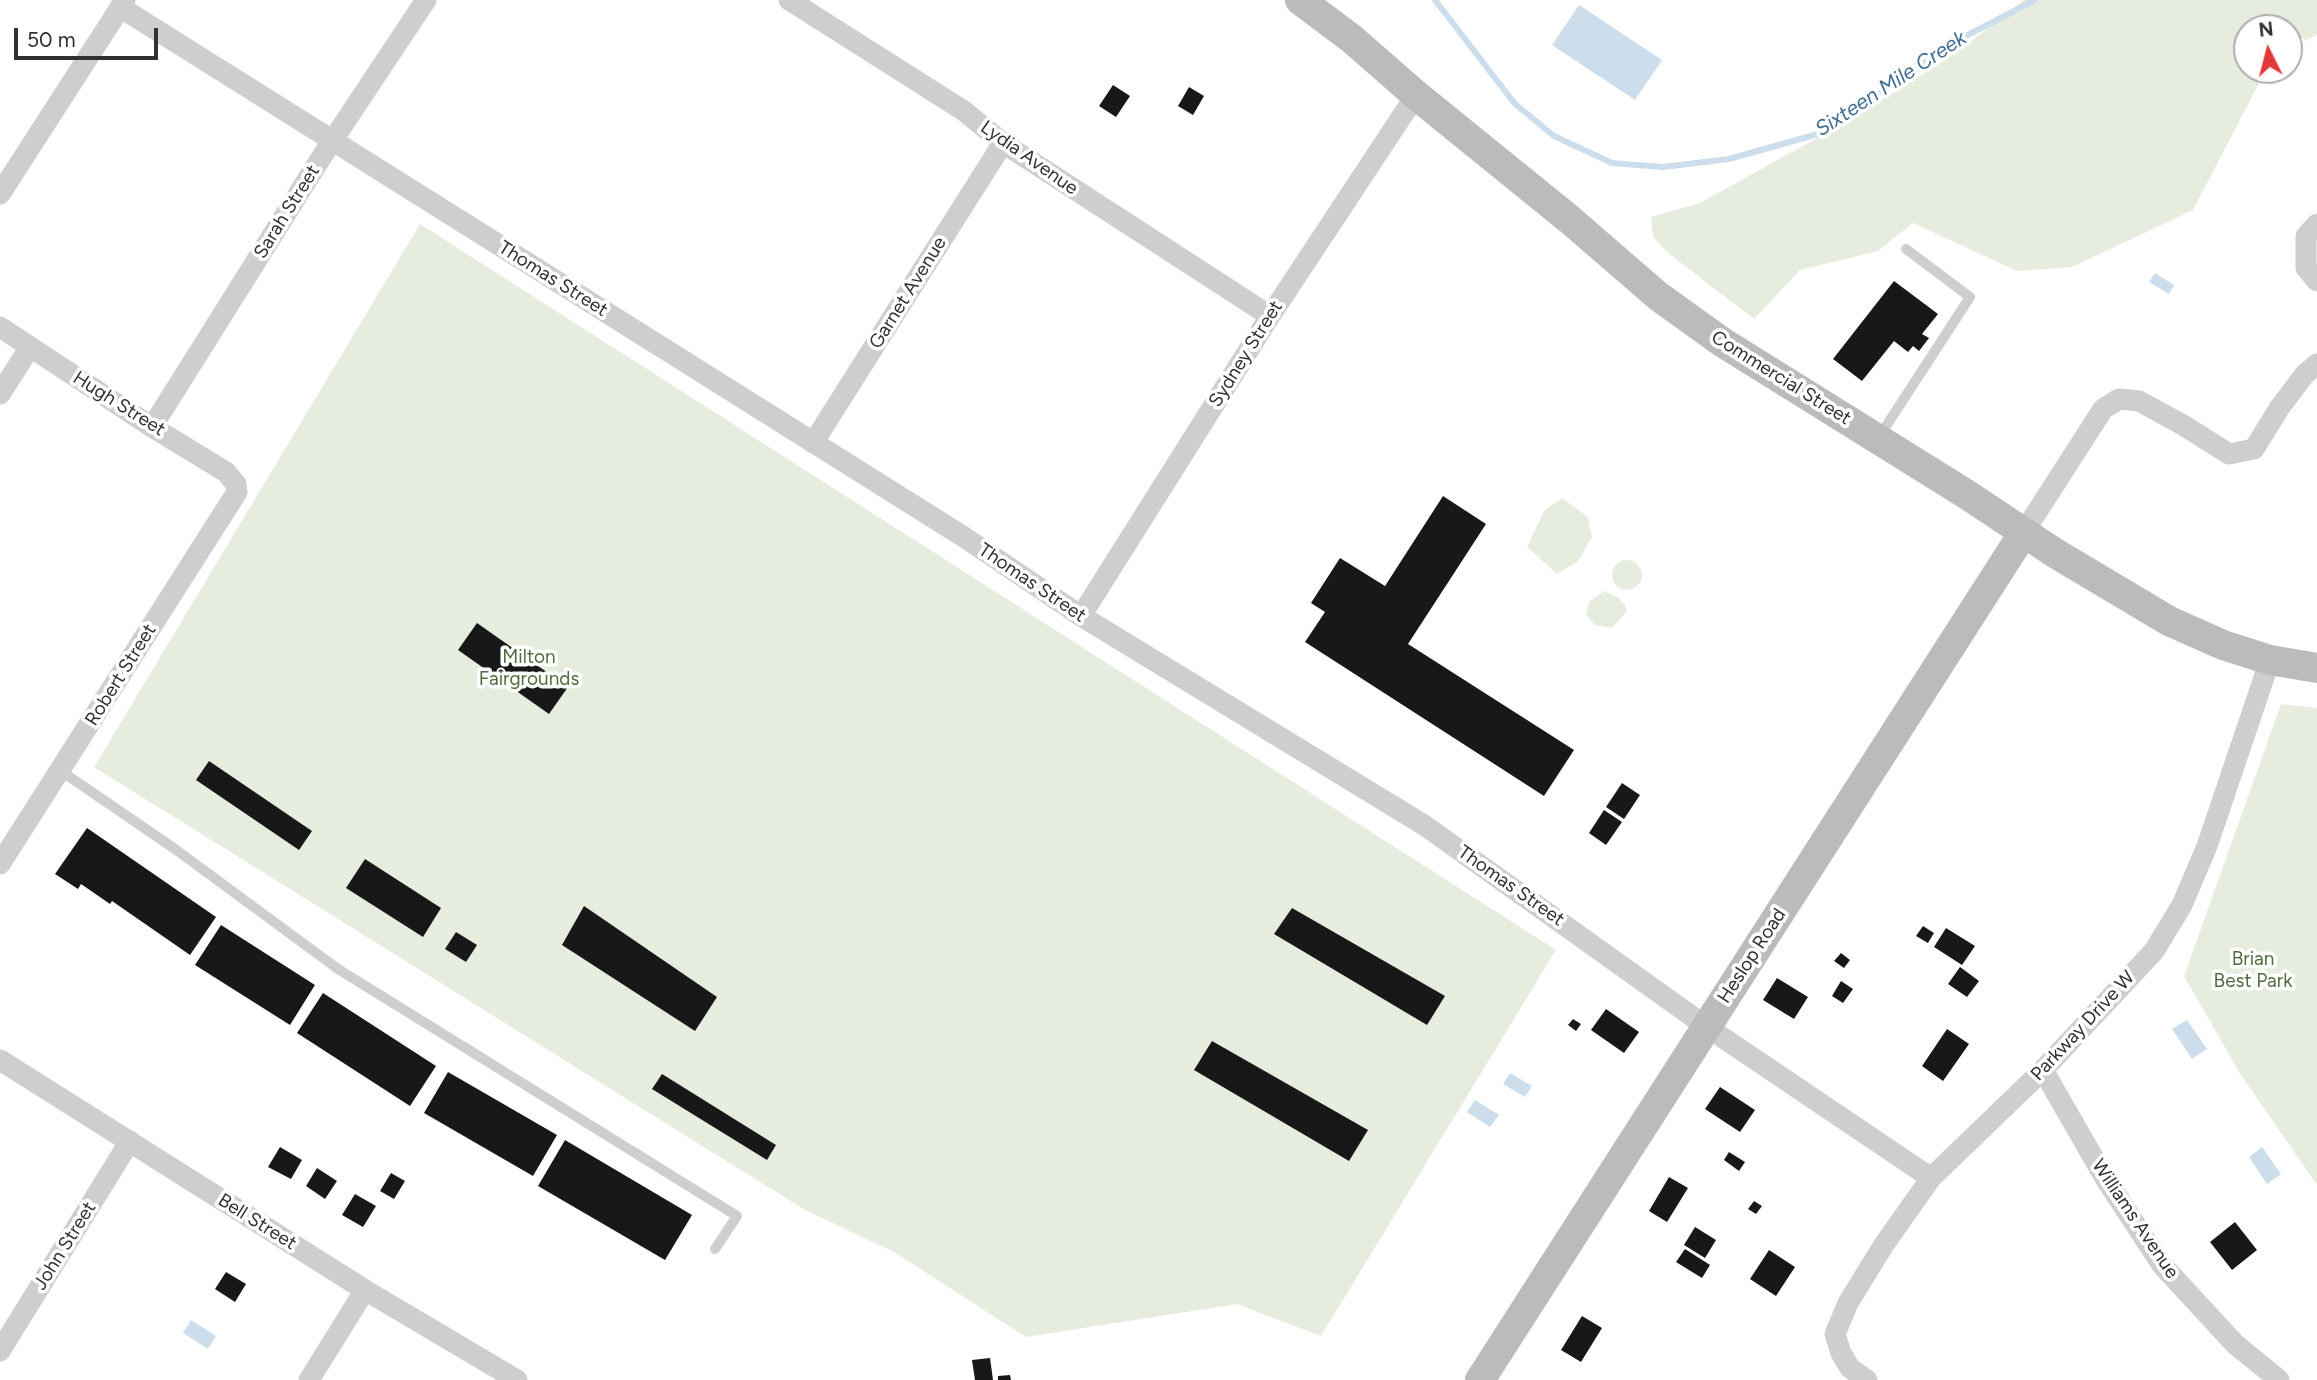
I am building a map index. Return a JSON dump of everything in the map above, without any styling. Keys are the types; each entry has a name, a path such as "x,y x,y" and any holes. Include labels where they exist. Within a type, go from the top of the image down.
{"street":[{"name":"Sarah Street","path":"152,427 426,0"},
{"name":"Lydia Avenue","path":"789,0 964,111 1003,143 1270,316"},
{"name":"Commercial Street","path":"1300,0 1352,39 1658,296 1766,370 2169,621 2223,645 2270,660 2317,668"},
{"name":"Thomas Street","path":"123,3 334,140 964,537 1081,616 1424,825 1707,1027 1931,1178"},
{"path":"0,194 123,3"},
{"name":"Sydney Street","path":"1081,616 1270,316 1416,95"},
{"name":"Garnet Avenue","path":"813,443 1003,143"},
{"path":"2317,224 2306,236 2305,268 2317,281"},
{"name":"Hugh Street","path":"0,327 226,472 236,484"},
{"path":"0,394 30,347"},
{"path":"2024,533 2103,409 2119,399 2139,401 2229,454 2254,449 2280,407 2305,374 2317,364"},
{"name":"Robert Street","path":"0,864 237,492 236,484"},
{"name":"Heslop Road","path":"1480,1380 2024,533"},
{"name":"Parkway Drive W","path":"1867,1380 1850,1368 1841,1353 1835,1334 1848,1303 1883,1246 1931,1178 2043,1070 2154,951 2182,905 2207,846 2270,660"},
{"name":"Bell Street","path":"0,1060 365,1290 517,1380"},
{"name":"Williams Avenue","path":"2043,1070 2105,1178 2162,1265 2235,1344 2279,1380"},
{"name":"John Street","path":"0,1351 130,1141"},
{"path":"309,1380 365,1290"}],"lane":[{"path":"1878,439 1970,297 1906,249"},
{"path":"61,771 175,849 338,969 737,1216 715,1249"}],"green space":[{"path":"2024,0 2317,0 2317,34 2306,41 2303,39 2303,14 2233,14 2233,84 2259,84 2193,210 2072,267 2017,271 1913,223 1878,251 1800,270 1754,319 1668,253 1653,237 1651,217 1700,203 1844,123 1956,53"},
{"name":"Milton Fairgrounds","path":"420,224 1556,950 1321,1336 1237,1304 1026,1337 894,1252 805,1210 94,767"},
{"path":"1562,498 1588,517 1592,537 1578,561 1557,574 1527,547 1544,511"},
{"path":"1627,560 1633,561 1641,569 1641,581 1633,589 1627,590 1621,589 1613,581 1612,575 1613,569 1621,561"},
{"path":"1604,591 1617,597 1627,611 1612,628 1595,625 1586,615 1589,602"},
{"name":"Brian Best Park","path":"2281,704 2317,708 2317,1185 2239,1072 2184,976"}],"water":[{"path":"1579,5 1662,60 1635,100 1552,45"},
{"path":"2155,273 2174,285 2169,294 2149,282"},
{"path":"2187,1020 2207,1049 2192,1059 2172,1029"},
{"path":"1510,1073 1532,1086 1525,1097 1503,1084"},
{"path":"1475,1100 1499,1115 1490,1127 1467,1112"},
{"path":"2262,1147 2281,1174 2267,1184 2249,1157"},
{"path":"191,1320 216,1336 208,1349 183,1333"}],"building":[{"path":"1113,85 1130,96 1116,117 1099,106"},
{"path":"1189,87 1204,96 1193,115 1178,106"},
{"path":"1894,281 1938,314 1922,334 1929,338 1919,351 1913,346 1908,352 1894,341 1862,381 1833,359"},
{"path":"1443,496 1486,524 1408,644 1574,750 1544,796 1305,642 1325,612 1311,603 1340,558 1385,586"},
{"path":"477,623 568,687 549,714 458,650"},
{"path":"209,761 312,831 299,850 196,780"},
{"path":"1622,783 1640,795 1624,819 1606,807"},
{"path":"1604,810 1622,822 1606,845 1589,833"},
{"path":"87,828 216,917 190,955 112,901 110,904 81,884 78,889 55,874"},
{"path":"365,859 441,908 423,937 346,888"},
{"path":"584,906 717,997 695,1031 562,945"},
{"path":"1292,908 1445,996 1427,1025 1274,934"},
{"path":"221,925 315,985 290,1025 195,965"},
{"path":"1923,926 1934,933 1928,943 1916,936"},
{"path":"1946,928 1975,946 1962,965 1934,947"},
{"path":"456,932 477,945 466,962 445,949"},
{"path":"1841,953 1850,960 1844,968 1834,961"},
{"path":"1960,967 1979,981 1967,997 1948,984"},
{"path":"1777,978 1808,997 1794,1019 1763,1000"},
{"path":"1841,981 1853,989 1843,1003 1832,996"},
{"path":"323,993 436,1066 410,1106 297,1033"},
{"path":"1606,1009 1639,1032 1624,1053 1591,1030"},
{"path":"1573,1019 1581,1024 1576,1031 1568,1025"},
{"path":"1947,1029 1969,1044 1943,1081 1922,1066"},
{"path":"1212,1041 1368,1130 1349,1161 1194,1070"},
{"path":"448,1072 557,1135 533,1176 424,1113"},
{"path":"662,1074 776,1145 767,1160 652,1089"},
{"path":"1720,1087 1755,1110 1740,1132 1705,1109"},
{"path":"565,1140 692,1215 665,1260 538,1186"},
{"path":"280,1147 302,1160 291,1179 268,1167"},
{"path":"1729,1152 1745,1162 1739,1171 1724,1160"},
{"path":"317,1168 337,1181 325,1199 306,1186"},
{"path":"391,1173 405,1181 394,1199 380,1191"},
{"path":"1669,1177 1688,1188 1667,1222 1649,1211"},
{"path":"355,1194 376,1206 363,1227 342,1215"},
{"path":"1754,1201 1762,1206 1756,1214 1748,1209"},
{"path":"2235,1222 2257,1250 2232,1270 2210,1242"},
{"path":"1695,1227 1716,1240 1705,1258 1684,1245"},
{"path":"1685,1249 1710,1265 1702,1278 1676,1262"},
{"path":"1769,1250 1795,1267 1776,1296 1750,1279"},
{"path":"226,1272 246,1284 235,1302 215,1289"},
{"path":"1582,1316 1602,1328 1581,1362 1561,1350"},
{"path":"990,1358 993,1380 975,1380 972,1360"},
{"path":"1010,1375 1011,1380 998,1380 998,1376"}],"waterway":[{"name":"Sixteen Mile Creek","path":"1435,0 1515,104 1554,136 1612,163 1663,167 1729,159 1818,134 1960,39 2035,0"}]}
